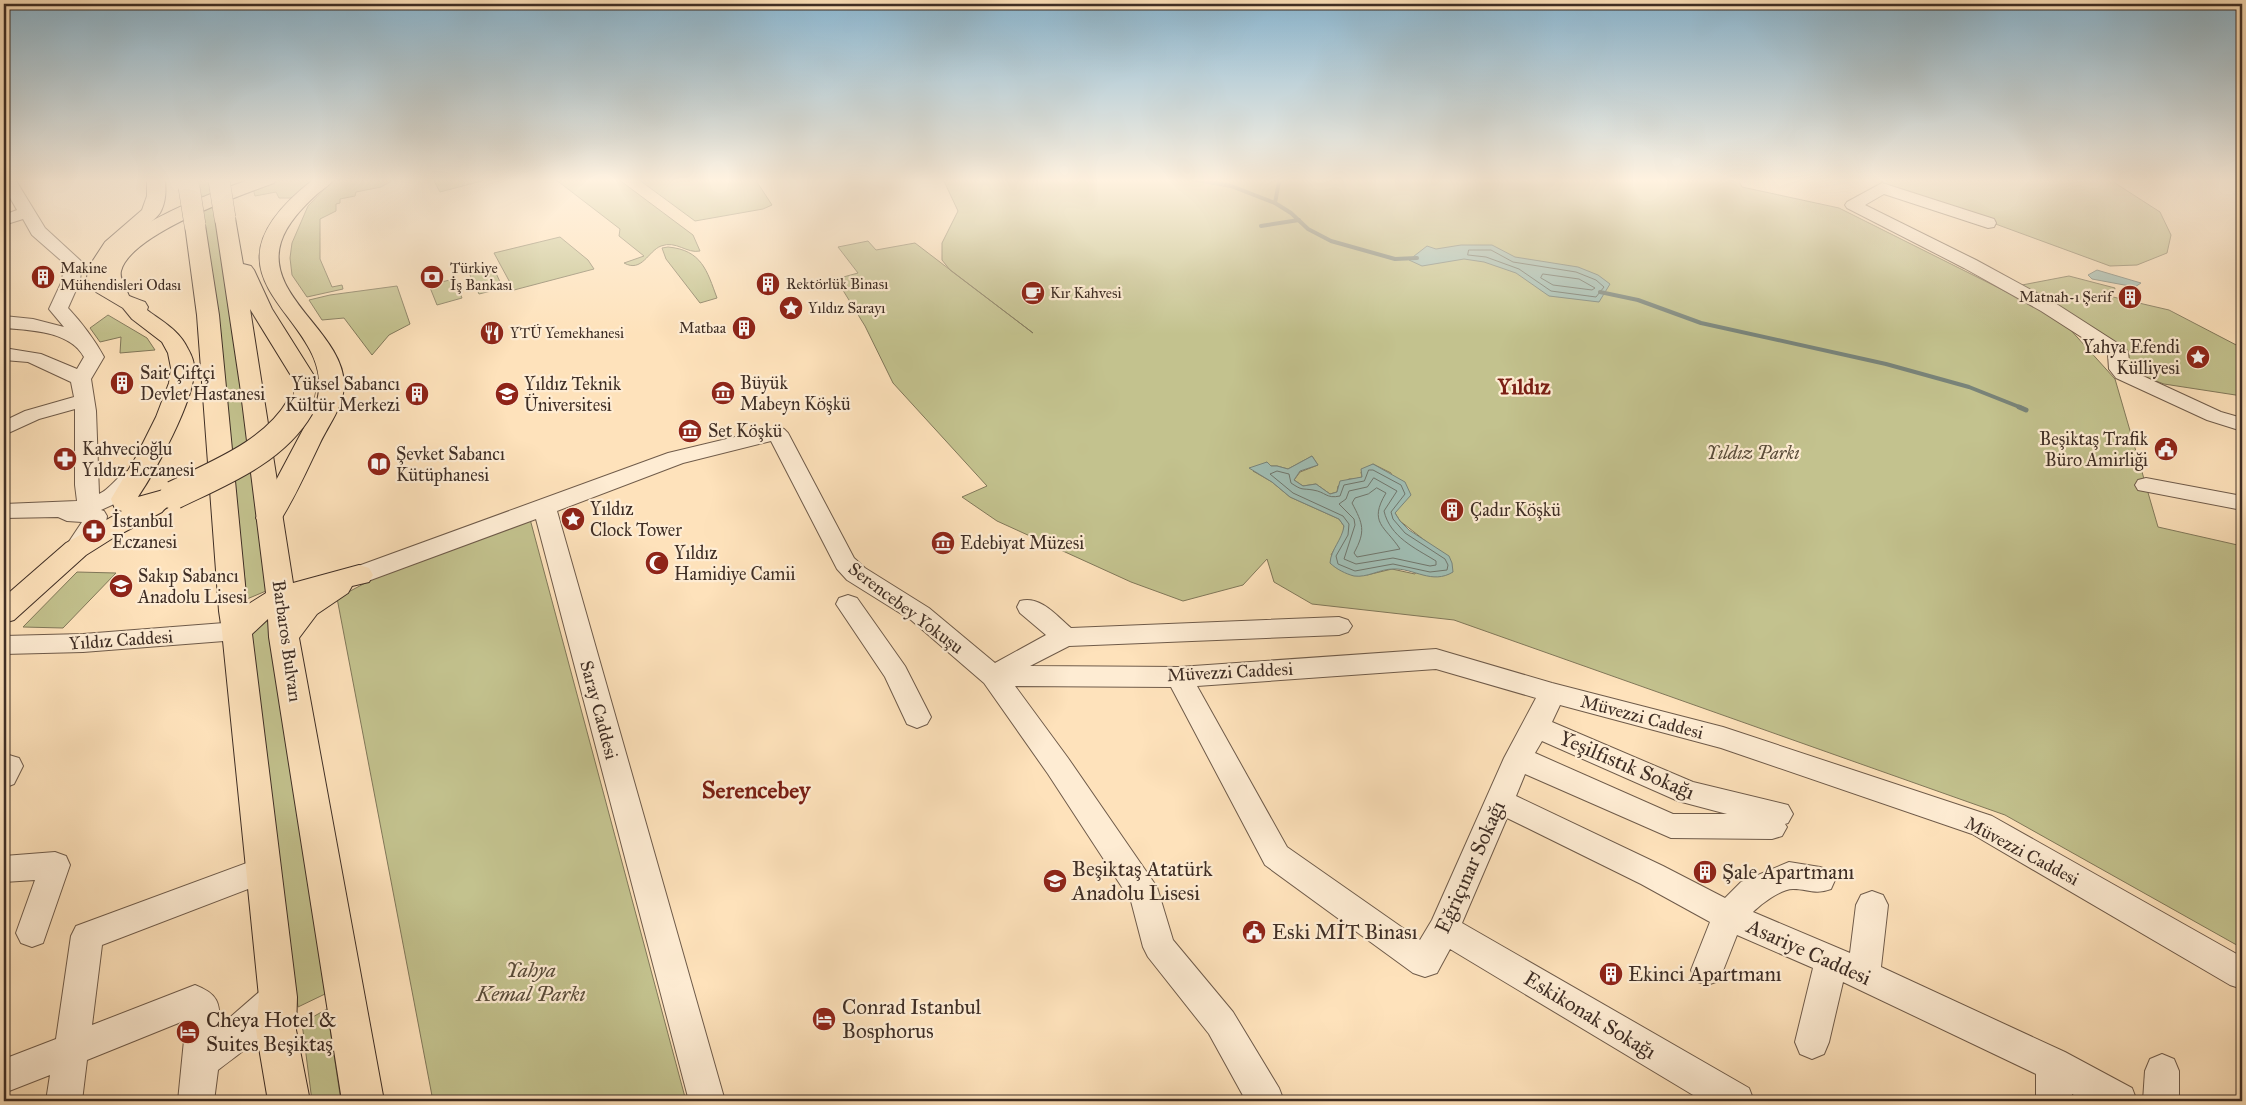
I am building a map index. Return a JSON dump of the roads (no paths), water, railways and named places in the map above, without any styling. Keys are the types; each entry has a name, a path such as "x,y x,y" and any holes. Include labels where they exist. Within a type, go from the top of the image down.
{"main road":[{"path":"129,231 112,245 101,262 98,276 103,287 184,330 212,367"},
{"path":"150,231 137,238 122,251 111,268 112,278 134,312 168,335 177,348 183,371 181,384 173,405 156,442 124,499 124,503 138,507 174,495"},
{"path":"196,231 208,315 232,604 237,631 278,997 276,1030 289,1101"},
{"name":"Barbaros Bulvarı","path":"227,231 252,385 281,596 284,637 364,1101"},
{"path":"4,613 76,550 103,532 252,454 284,430 301,408 306,398 306,382 300,357 269,286 270,248 277,231"},
{"path":"232,258 241,265 261,309 306,382"},
{"path":"269,518 322,416 332,385 330,370 324,355 283,294 270,268"},
{"path":"237,631 255,613 281,596 359,575"},
{"path":"284,637 307,607 335,588 359,575"}],"street":[{"path":"38,231 73,262 71,280 58,309 76,328 80,340"},
{"path":"1904,231 2048,307 2118,352 2119,369 2123,374 2199,409 2242,425"},
{"path":"4,322 28,323 80,340 88,346 94,357 81,378 85,400 86,485 90,504"},
{"path":"4,354 20,354 46,360 81,378"},
{"path":"4,430 32,415 85,400"},
{"path":"2199,409 2242,413"},
{"name":"Serencebey Yokuşu","path":"544,508 691,454 777,433 845,563 856,574 880,587 920,614 993,676 1058,766 1146,897 1159,947 1221,1023 1266,1101"},
{"path":"51,511 90,504 113,497 141,469"},
{"path":"2146,485 2242,503"},
{"path":"359,575 544,508"},
{"name":"Saray Caddesi","path":"544,508 558,553 577,629 707,1101"},
{"path":"4,511 51,511 96,516 94,523 76,550"},
{"path":"848,604 896,673 917,717"},
{"path":"1029,607 1066,637"},
{"path":"993,676 1047,645 1066,637 1339,626"},
{"name":"Yıldız Caddesi","path":"4,645 83,643 237,631"},
{"name":"Müvezzi Caddesi","path":"993,676 1178,677 1436,659 1552,693 1723,738 1982,825 2242,974"},
{"name":"Eğriçınar Sokağı","path":"1178,677 1276,856 1425,962 1444,929 1518,758 1536,727 1552,693"},
{"name":"Yeşilfıstık Sokağı","path":"1518,758 1671,826 1775,821 1688,793 1536,727"},
{"path":"4,767 9,766 4,776"},
{"name":"Asariye Caddesi","path":"1499,801 1652,875 1728,916 1864,975 2053,1064 2119,1101"},
{"path":"4,869 55,865 32,933"},
{"path":"64,1101 87,936 263,870"},
{"path":"1707,970 1728,916 1752,892 1789,875 1820,880"},
{"path":"1864,975 1872,905"},
{"name":"Eskikonak Sokağı","path":"1444,929 1736,1101"},
{"path":"1812,1042 1831,961"},
{"path":"202,1060 237,1034 278,997"},
{"path":"4,1076 195,1001 204,1007 202,1060 196,1101"},
{"path":"2053,1064 2054,1101"}],"water":[{"path":"1461,245 1492,245 1515,257 1578,267 1598,275 1610,284 1599,302 1549,296 1516,273 1484,262 1464,259 1422,266 1409,260 1427,246 1436,249"},
{"path":"2097,270 2141,283 2135,287 2092,279 2088,275"},
{"path":"1312,456 1318,465 1300,471 1294,480 1303,486 1316,484 1330,494 1337,492 1340,481 1362,477 1361,469 1373,464 1405,482 1411,495 1395,513 1409,530 1449,556 1453,572 1438,577 1393,569 1364,576 1354,576 1332,565 1330,563 1331,558 1344,526 1339,519 1290,497 1272,482 1249,468 1267,462 1271,466 1288,469"}],"waterway":[{"path":"1311,231 1331,241 1395,259 1417,258"},
{"path":"1600,292 1638,300 1701,323 1886,364 1969,387 2022,408"},
{"path":"2019,407 2026,410"}],"place":[{"name":"Makine Mühendisleri Odası","path":"43,277"},
{"name":"Türkiye İş Bankası","path":"432,277"},
{"name":"Rektörlük Binası","path":"768,284"},
{"name":"Kır Kahvesi","path":"1033,293"},
{"name":"Matnah-ı Şerif","path":"2130,297"},
{"name":"Yıldız Sarayı","path":"791,308"},
{"name":"Matbaa","path":"744,328"},
{"name":"YTÜ Yemekhanesi","path":"492,333"},
{"name":"Yahya Efendi Külliyesi","path":"2198,357"},
{"name":"Sait Çiftçi Devlet Hastanesi","path":"122,383"},
{"name":"Büyük Mabeyn Köşkü","path":"723,393"},
{"name":"Yüksel Sabancı Kültür Merkezi","path":"417,394"},
{"name":"Yıldız Teknik Üniversitesi","path":"507,394"},
{"name":"Set Köşkü","path":"690,431"},
{"name":"Beşiktaş Trafik Büro Amirliği","path":"2166,449"},
{"name":"Kahvecioğlu Yıldız Eczanesi","path":"65,459"},
{"name":"Şevket Sabancı Kütüphanesi","path":"379,464"},
{"name":"Çadır Köşkü","path":"1452,510"},
{"name":"Yıldız Clock Tower","path":"573,519"},
{"name":"İstanbul Eczanesi","path":"94,531"},
{"name":"Edebiyat Müzesi","path":"943,543"},
{"name":"Yıldız Hamidiye Camii","path":"657,563"},
{"name":"Sakıp Sabancı Anadolu Lisesi","path":"121,586"},
{"name":"Şale Apartmanı","path":"1705,872"},
{"name":"Beşiktaş Atatürk Anadolu Lisesi","path":"1055,881"},
{"name":"Eski MİT Binası","path":"1254,932"},
{"name":"Ekinci Apartmanı","path":"1611,974"},
{"name":"Conrad Istanbul Bosphorus","path":"824,1019"},
{"name":"Cheya Hotel & Suites Beşiktaş","path":"188,1032"}],"district":[{"name":"Yıldız","path":"1524,386"},
{"name":"Serencebey","path":"756,790"}],"park label":[{"name":"Yıldız Parkı","path":"1753,453"},
{"name":"Yahya Kemal Parkı","path":"531,982"}]}
